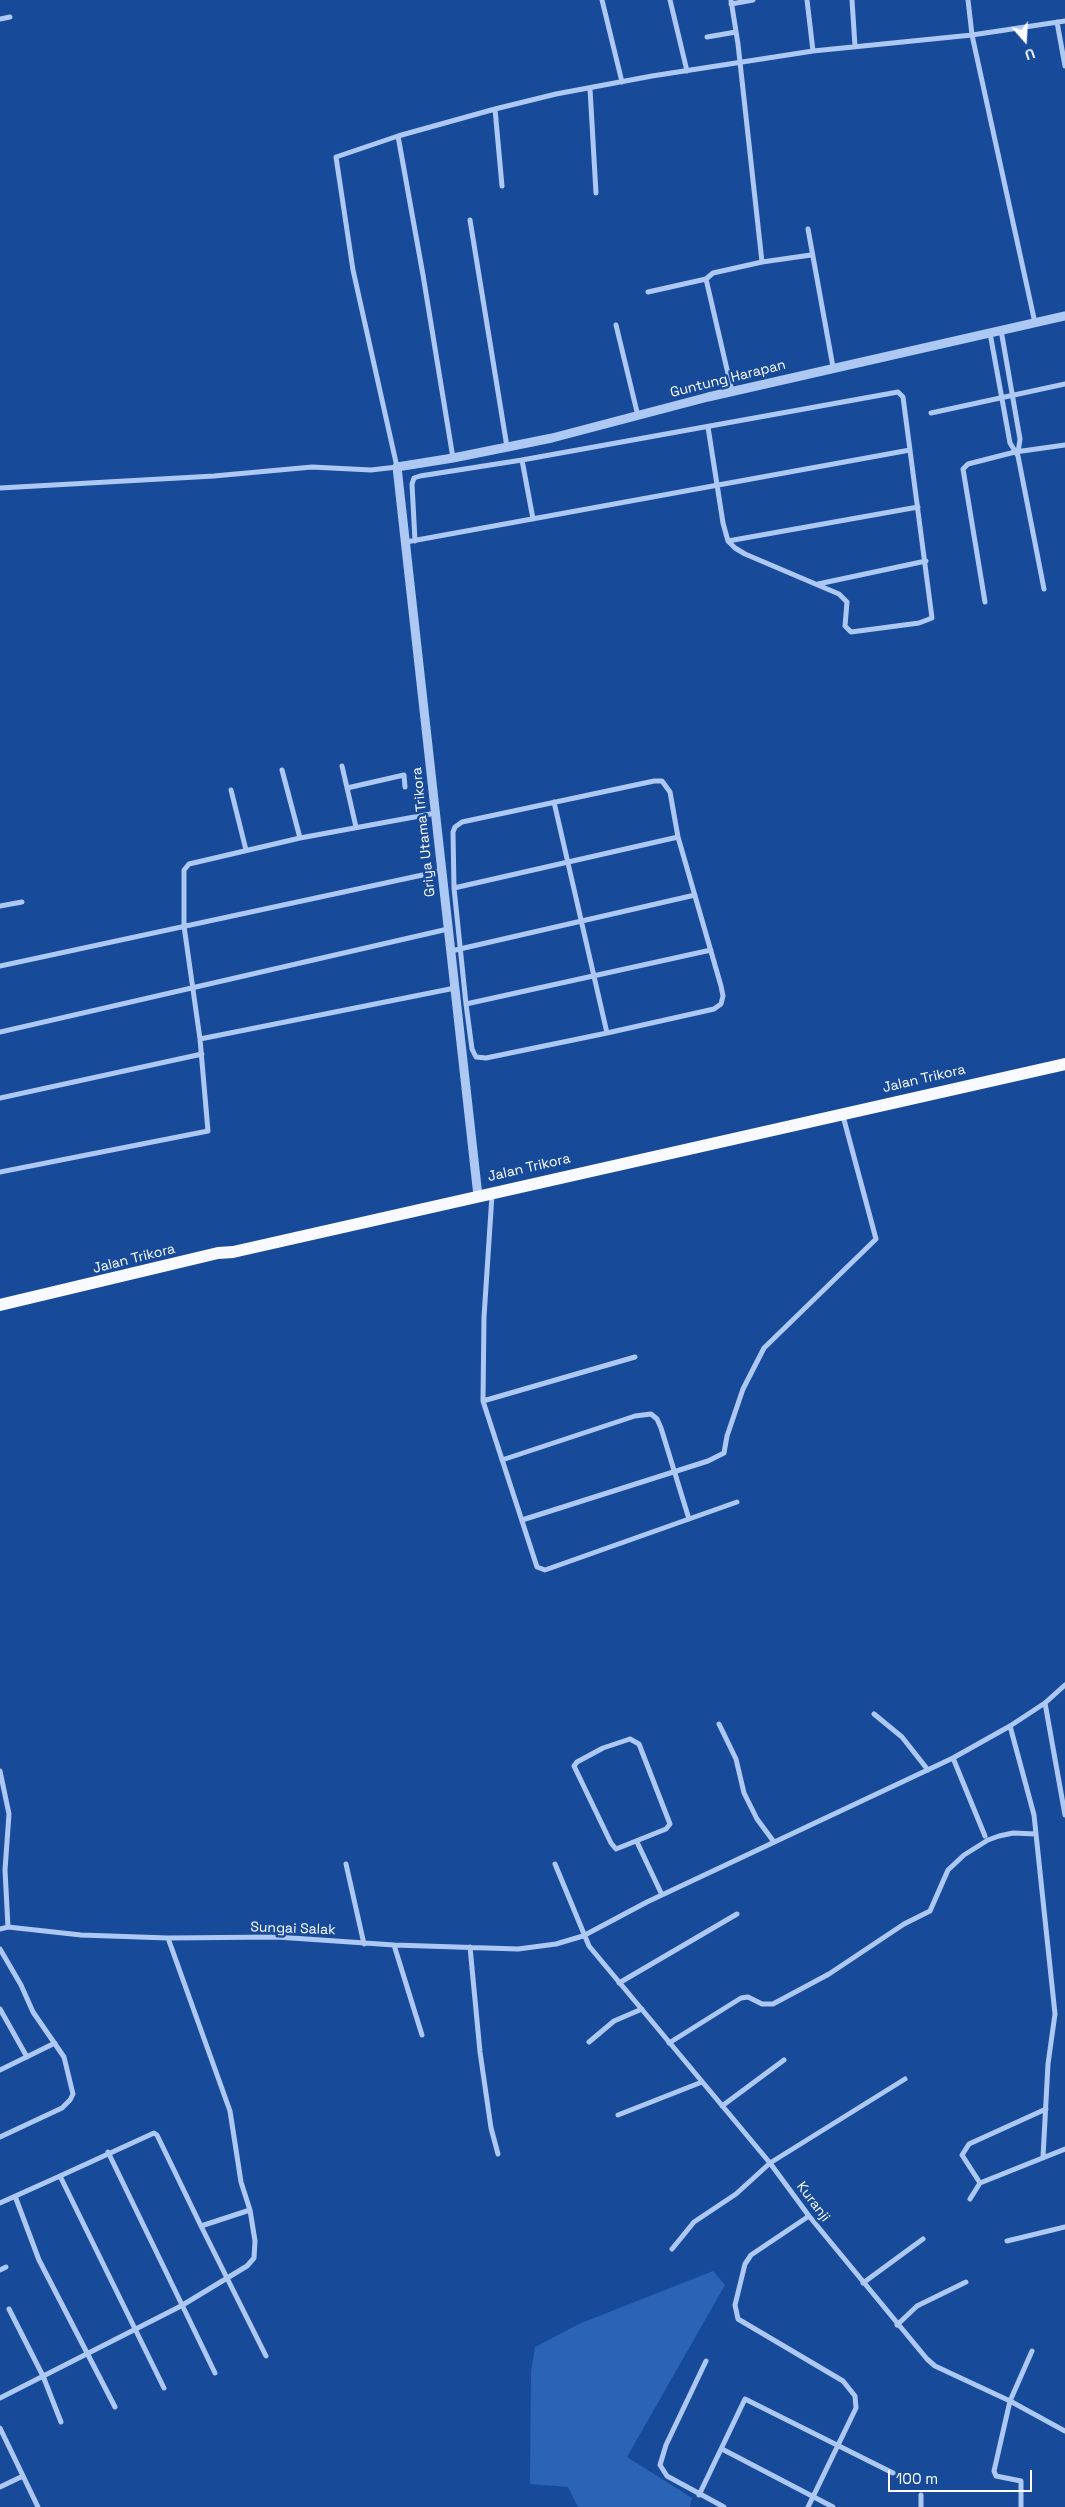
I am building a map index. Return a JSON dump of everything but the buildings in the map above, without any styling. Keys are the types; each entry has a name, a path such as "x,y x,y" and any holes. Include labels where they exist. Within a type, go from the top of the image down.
{"main road":[{"name":"Jalan Trikora","path":"0,1302 1065,1064"}],"street":[{"path":"602,0 622,82"},
{"path":"670,0 687,71"},
{"path":"753,0 731,2 762,262"},
{"path":"807,0 814,51"},
{"path":"852,0 855,46"},
{"path":"968,0 972,35 1035,323"},
{"path":"0,19 10,17"},
{"path":"0,488 214,476 312,467 371,470 397,467 354,270 336,157 398,136 556,94 814,51 972,35 1065,21"},
{"path":"1057,22 1065,66"},
{"path":"707,37 736,32"},
{"path":"590,89 596,193"},
{"path":"495,109 502,186"},
{"path":"398,136 424,275 454,458"},
{"path":"470,220 507,448"},
{"path":"808,229 811,255 833,367"},
{"path":"648,292 706,279 713,273 762,262 811,255"},
{"path":"706,279 732,391"},
{"name":"Guntung Harapan","path":"397,467 507,448 833,367 1065,316"},
{"path":"616,325 638,416"},
{"path":"1001,330 1020,439 1017,453 1044,589"},
{"path":"990,333 1010,443 1017,453"},
{"path":"931,413 1065,384"},
{"path":"708,427 717,485 728,541 745,554 818,584 846,599 845,626 851,632 919,623 932,617 904,397 896,392 414,478 412,484 411,542 717,485 910,450"},
{"path":"986,602 963,468 968,464 1065,445"},
{"path":"522,460 533,519"},
{"name":"Griya Utama Trikora","path":"397,467 411,542 441,871 456,988 478,1196"},
{"path":"728,541 918,507"},
{"path":"818,584 926,561"},
{"path":"342,766 356,827"},
{"path":"282,770 300,838"},
{"path":"347,788 404,775 405,787"},
{"path":"654,780 662,781 670,792 678,837 723,996 719,1006 714,1009 607,1033 478,1059 472,1049 454,888 453,832 457,824 654,780"},
{"path":"230,790 246,850"},
{"path":"554,802 607,1033"},
{"path":"0,1172 208,1131 202,1054 184,926 186,867 200,860 300,838 436,813"},
{"path":"454,888 678,837"},
{"path":"0,966 441,871"},
{"path":"451,951 695,895"},
{"path":"0,906 22,902"},
{"path":"0,1032 192,986 448,929"},
{"path":"466,1004 711,950"},
{"path":"200,1039 456,988"},
{"path":"0,1098 202,1054"},
{"path":"522,1520 708,1461 724,1453 727,1436 743,1389 764,1348 876,1239 843,1113"},
{"path":"493,1192 484,1317 483,1401 522,1520 532,1557 537,1567 543,1571 737,1502"},
{"path":"483,1401 635,1357"},
{"path":"502,1460 646,1413 655,1416 661,1428 690,1518"},
{"name":"Sungai Salak","path":"0,1929 8,1927 81,1935 168,1938 277,1938 364,1944 518,1949 556,1944 583,1936 608,1921 662,1895 953,1758 1010,1726 1045,1703 1065,1685"},
{"path":"1045,1703 1065,1815"},
{"path":"874,1714 902,1737 928,1770"},
{"path":"719,1724 736,1760 744,1793 757,1819 774,1842"},
{"path":"1010,1726 1034,1815 1055,2014 1048,2064 1044,2157"},
{"path":"630,1739 639,1744 670,1824 666,1829 637,1842 619,1849 614,1848 574,1766 577,1762 603,1748 630,1739"},
{"path":"953,1758 985,1836"},
{"path":"0,1771 9,1814 5,1870 8,1927"},
{"path":"669,2043 741,1998 748,1997 762,2004 773,2004 829,1974 904,1924 930,1911 948,1870 964,1855 999,1836 1012,1833 1036,1834"},
{"path":"637,1842 662,1895"},
{"path":"346,1864 364,1944"},
{"name":"Kuranji","path":"555,1864 583,1936 619,1983 770,2163 808,2216 897,2325 935,2366 1010,2401 1065,2431"},
{"path":"619,1983 737,1914"},
{"path":"0,2398 134,2328 181,2306 247,2266 254,2258 255,2242 250,2210 241,2182 230,2111 168,1938"},
{"path":"394,1945 422,2034"},
{"path":"470,1947 480,2052 491,2128 498,2154"},
{"path":"0,1949 40,2024 64,2058 73,2089 70,2100 62,2108 0,2137"},
{"path":"0,2009 27,2057"},
{"path":"588,2042 614,2021 642,2009"},
{"path":"0,2070 55,2043"},
{"path":"722,2106 784,2060"},
{"path":"672,2249 694,2222 736,2194 770,2163 905,2079"},
{"path":"618,2115 702,2082"},
{"path":"980,2183 962,2156 969,2144 1046,2109"},
{"path":"0,2203 151,2133 157,2135 266,2356"},
{"path":"970,2199 980,2183 1065,2150"},
{"path":"108,2152 214,2373"},
{"path":"60,2176 164,2388"},
{"path":"15,2196 39,2260 115,2407"},
{"path":"201,2226 250,2210"},
{"path":"808,2216 751,2255 745,2264 735,2305 738,2319 843,2382 854,2393 856,2408 808,2507"},
{"path":"1007,2241 1065,2227"},
{"path":"863,2283 923,2239"},
{"path":"0,2270 6,2267"},
{"path":"897,2325 917,2306 966,2282"},
{"path":"9,2308 43,2376 61,2422"},
{"path":"1021,2507 1021,2481 996,2476 994,2471 1010,2401 1032,2352"},
{"path":"706,2362 660,2461 660,2465 667,2476 724,2507"},
{"path":"700,2495 744,2399 893,2473"},
{"path":"0,2428 38,2507"},
{"path":"722,2449 833,2507"},
{"path":"0,2487 23,2476"},
{"path":"921,2495 921,2507"}],"shaded area":[{"path":"713,2271 725,2285 627,2457 692,2498 690,2507 578,2507 568,2487 530,2484 531,2372 535,2347 579,2324"}]}
